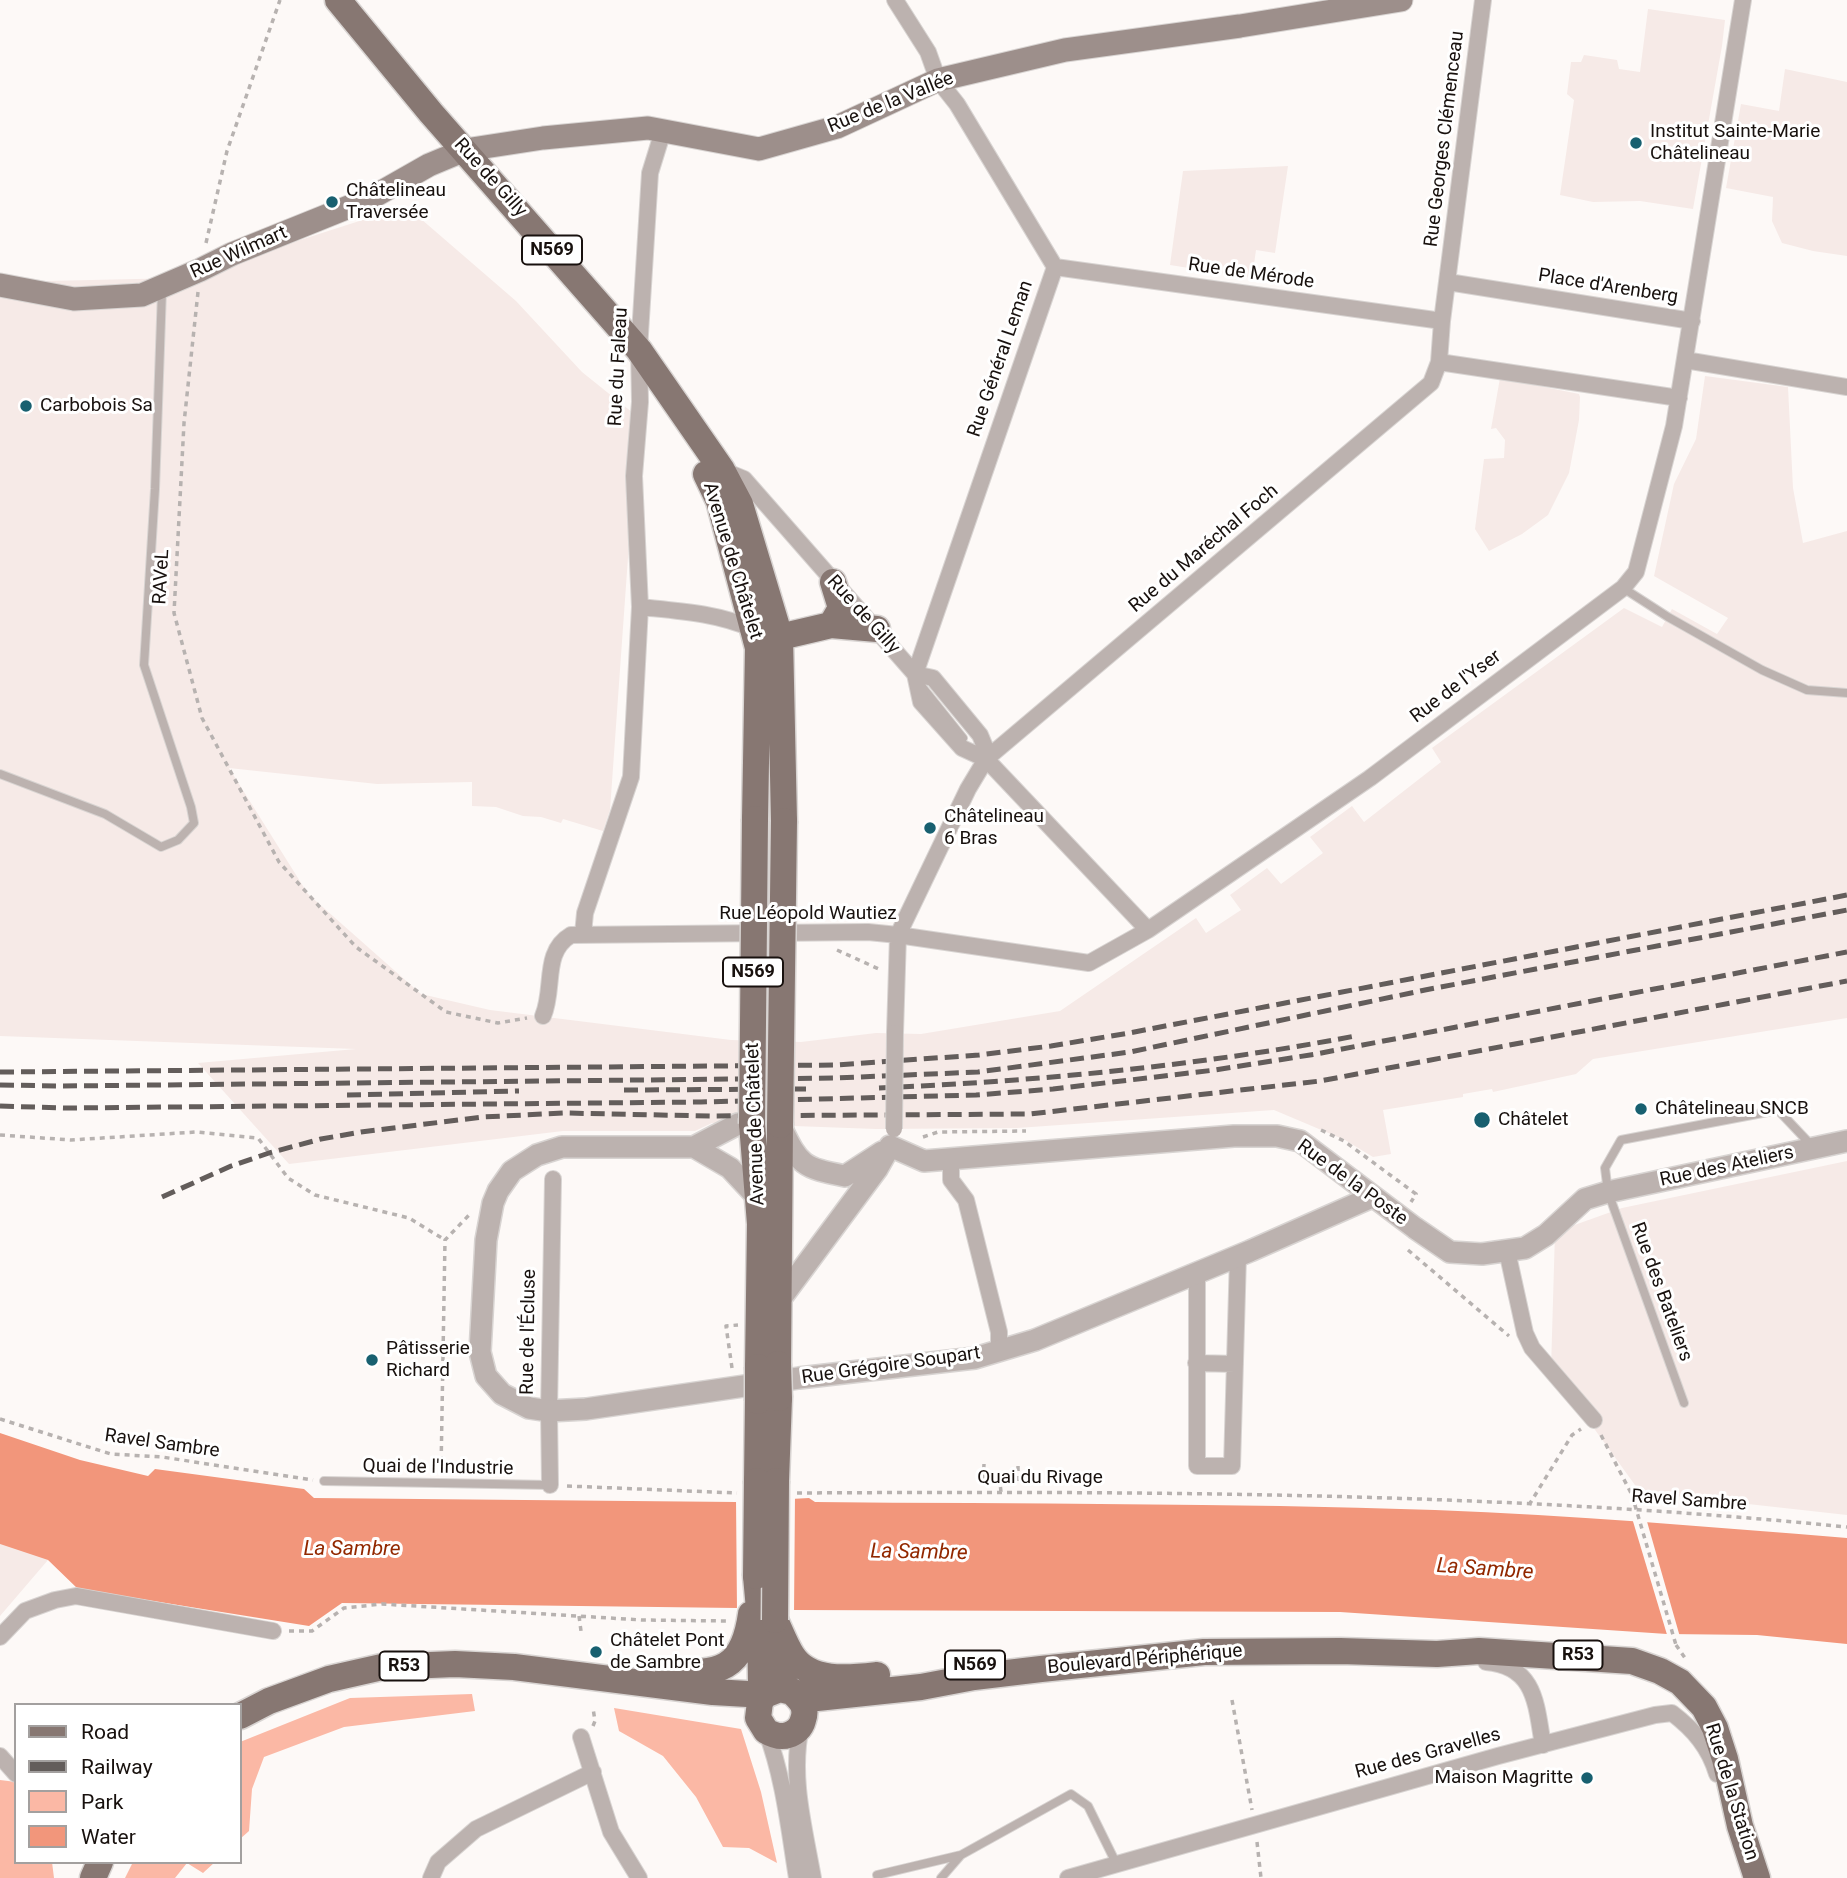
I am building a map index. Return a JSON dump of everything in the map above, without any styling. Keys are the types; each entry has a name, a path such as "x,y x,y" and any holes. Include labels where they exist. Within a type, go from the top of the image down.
{"main road":[{"name":"Rue de Gilly","path":"338,0 431,113 639,350 667,389"},
{"name":"Rue de la Vallée","path":"465,150 648,128 759,149 837,127 938,80 1065,50 1401,0"},
{"name":"Rue Wilmart","path":"0,285 74,299 142,295 232,254 371,198 429,165 465,150"},
{"name":"Avenue de Châtelet","path":"667,389 722,470 740,504 780,637 784,821 779,1301 768,1366"},
{"name":"Avenue de Châtelet","path":"667,389 719,501 758,648 745,1124 758,1198 768,1366 761,1682 765,1695 758,1709 764,1728"},
{"path":"831,625 841,608 833,582"},
{"path":"753,629 780,637 831,625 877,629"},
{"name":"Avenue de Châtelet","path":"767,1487 756,1576 762,1620 779,1678 803,1705 805,1712 800,1726"},
{"name":"N569","path":"576,1674 657,1670 694,1673 717,1670 737,1656 762,1620 793,1658 813,1673 831,1677 856,1677 1115,1653 1205,1652"},
{"name":"Boulevard Périphérique","path":"242,1715 269,1701 329,1679 382,1667 514,1667 713,1692 765,1695 780,1689 817,1698 921,1687 1000,1674 1205,1652 1327,1651 1437,1654 1479,1651 1632,1661 1680,1682 1704,1707"},
{"name":"Boulevard Périphérique","path":"576,1674 678,1701 748,1715 764,1728"},
{"name":"Rue de la Station","path":"1704,1707 1715,1728 1725,1759 1740,1826 1757,1878"},
{"name":"R53","path":"764,1728 782,1736 796,1732 800,1726"}],"street":[{"name":"Rue Général Leman","path":"895,0 928,52 938,80 957,104 1055,267 915,674"},
{"name":"Rue Georges Clémenceau","path":"1448,282 1483,0"},
{"path":"1692,321 1743,0"},
{"name":"Rue du Faleau","path":"583,934 585,914 631,778 640,607 634,476 640,402 639,350 650,173 663,131"},
{"name":"Rue de Mérode","path":"1055,267 1442,321"},
{"name":"Place d'Arenberg","path":"1448,282 1692,321 1679,398"},
{"path":"1448,282 1439,362 1679,398"},
{"path":"1685,360 1847,387"},
{"name":"Rue du Maréchal Foch","path":"898,934 968,789 986,759 1418,396 1431,383 1439,362"},
{"name":"Rue de l'Yser","path":"1148,930 1370,778 1623,588 1636,572 1679,398"},
{"name":"Rue de Gilly","path":"722,470 744,479 877,629 915,674 921,702 962,748 986,759 1148,930"},
{"path":"640,607 708,615 732,620 753,629"},
{"name":"Rue de Gilly","path":"915,674 933,678 980,735 986,759"},
{"name":"Rue Léopold Wautiez","path":"583,934 868,932 898,934 1089,963 1148,930"},
{"path":"543,1016 547,1006 553,953 560,942 571,935 583,934"},
{"path":"779,1301 877,1169 892,1138 898,934"},
{"path":"694,1147 745,1124"},
{"path":"780,1125 793,1154 814,1170 845,1176 892,1138"},
{"name":"Rue de la Poste","path":"892,1138 924,1161 1234,1136 1277,1136 1300,1141 1372,1197 1450,1252 1469,1255 1507,1251"},
{"name":"Rue des Ateliers","path":"1507,1251 1525,1248 1546,1235 1585,1199 1847,1141"},
{"name":"Rue Grégoire Soupart","path":"694,1147 562,1147 537,1155 512,1171 493,1203 486,1240 480,1352 486,1376 502,1394 529,1408 549,1411 586,1409 735,1387 975,1358 1035,1340 1372,1197"},
{"path":"694,1147 730,1168 758,1198"},
{"path":"951,1158 951,1180 966,1200 999,1332 999,1350"},
{"name":"Rue de l'Écluse","path":"551,1486 549,1411 553,1179"},
{"path":"1507,1251 1525,1333 1532,1348 1594,1420"},
{"path":"1197,1273 1197,1466 1233,1466 1238,1256"},
{"path":"1196,1363 1235,1364"},
{"path":"0,1637 24,1611 76,1596 273,1631"},
{"path":"1437,1654 1499,1663 1516,1670 1535,1698 1542,1745"},
{"name":"Rue des Gravelles","path":"1068,1878 1119,1870 1255,1824 1654,1715 1672,1713 1700,1737 1714,1762 1721,1786 1740,1826"},
{"name":"Avenue de Châtelet","path":"800,1726 796,1750 796,1782 813,1878"},
{"name":"Avenue de Châtelet","path":"764,1728 774,1752 782,1785 797,1878"},
{"path":"581,1737 611,1832 639,1878"},
{"path":"0,1756 14,1772"},
{"path":"431,1878 438,1862 476,1829 593,1772"}],"lane":[{"path":"0,774 105,814 161,848 178,840 194,823 144,665 155,489 162,286"},
{"path":"1623,588 1668,617 1762,670 1807,690 1847,693"},
{"name":"Rue des Bateliers","path":"1684,1403 1608,1192 1605,1168 1621,1140 1778,1110 1815,1149"},
{"name":"Quai de l'Industrie","path":"324,1481 551,1486"},
{"path":"878,1878 877,1875 961,1855 1071,1794 1088,1807 1119,1870"},
{"path":"942,1878 961,1855"}],"path":[{"name":"RAVeL","path":"280,0 227,151 200,270 184,423 174,613 202,718 279,862 356,947 446,1012 498,1023 543,1016"},
{"path":"815,934 839,951 896,976"},
{"path":"0,1135 71,1140 196,1132 258,1138 288,1178 315,1195 409,1218 445,1240"},
{"path":"441,1484 445,1240 474,1209 493,1203"},
{"path":"1402,1218 1389,1233 1511,1338"},
{"path":"726,1326 735,1387"},
{"name":"Ravel Sambre","path":"0,1419 111,1454 162,1457 324,1481"},
{"path":"1529,1505 1572,1435 1594,1420 1632,1495 1676,1645"},
{"path":"984,1464 983,1483 1018,1483 1018,1464"},
{"path":"1000,1483 1001,1492"},
{"path":"1214,1484 1214,1494"},
{"name":"Quai du Rivage","path":"551,1486 1214,1494 1529,1505"},
{"name":"Ravel Sambre","path":"1529,1505 1847,1527"},
{"path":"273,1631 312,1631 344,1608 382,1604 642,1620 708,1619"},
{"path":"579,1616 581,1631"},
{"path":"1232,1700 1255,1824 1261,1878"}],"shaded area":[{"name":"Institut Sainte-Marie Châtelineau","path":"1648,9 1725,20 1693,209 1640,201 1593,202 1560,195 1574,100 1567,94 1571,62 1581,62 1584,55 1617,60 1619,69 1640,72"},
{"path":"1785,69 1847,82 1847,256 1782,243 1772,221 1773,197 1726,188 1741,104 1779,111"},
{"path":"1288,166 1275,253 1256,250 1252,278 1170,265 1183,171"},
{"path":"406,206 516,301 582,372 638,417 610,810 603,831 563,819 561,823 541,817 523,816 496,807 472,806 472,782 377,784 229,768 308,894 421,994 490,1010 731,1040 801,1042 876,1033 921,1034 1060,1011 1196,918 1206,933 1241,910 1230,895 1267,868 1281,884 1323,853 1310,837 1352,806 1364,822 1441,762 1432,748 1624,608 1662,627 1672,609 1717,634 1728,618 1654,576 1674,484 1696,439 1705,376 1788,387 1793,488 1803,543 1847,531 1847,1018 1593,1059 1576,1074 1493,1092 1492,1089 1463,1094 1463,1097 1383,1110 1391,1154 1373,1157 1345,1140 1274,1110 1017,1128 876,1129 712,1123 695,1131 563,1131 289,1164 198,1063 356,1049 0,1036 0,282 182,278"},
{"path":"1500,378 1579,394 1579,420 1569,473 1548,515 1522,534 1489,551 1475,529 1484,459 1504,458 1505,440 1496,428 1491,429"},
{"path":"1847,1161 1847,1515 1640,1492 1551,1369 1555,1232 1622,1208"},
{"path":"0,1544 48,1560 0,1616"}],"green space":[{"path":"472,1694 475,1711 344,1727 264,1757 252,1789 249,1831 242,1837 242,1741 350,1698"},
{"path":"614,1708 741,1729 761,1792 777,1863 749,1848 723,1847 696,1797 663,1756 619,1731"},
{"path":"0,1780 14,1782 14,1864 52,1864 54,1878 0,1878"},
{"path":"132,1864 186,1864 175,1878 125,1878"},
{"path":"189,1864 213,1864 203,1873"}],"water":[{"name":"La Sambre","path":"0,1433 80,1460 148,1476 155,1469 304,1489 314,1498 736,1502 809,1498 815,1502 1435,1510 1847,1538 1847,1644 1757,1635 1667,1634 1340,1612 794,1610 342,1603 309,1626 78,1589 48,1560 0,1544"}],"pier":[{"path":"795,1495 794,1614 737,1611 736,1499"},
{"path":"1632,1518 1646,1518 1680,1637 1668,1638"}],"railway":[{"path":"0,1072 835,1065 979,1055 1129,1033 1847,895"},
{"path":"0,1085 835,1078 978,1072 1130,1052 1425,990 1847,910"},
{"path":"0,1106 66,1108 701,1102 976,1095 1053,1089 1215,1070 1316,1054 1847,952"},
{"path":"162,1197 231,1166 269,1153 361,1132 483,1117 564,1113 710,1116 1030,1114 1320,1081 1847,981"},
{"path":"879,1088 1118,1071 1237,1056 1355,1036"},
{"path":"624,1090 809,1089"},
{"path":"347,1095 519,1091"}],"place":[{"name":"Institut Sainte-Marie Châtelineau","path":"1636,143"},
{"name":"Châtelineau Traversée","path":"332,202"},
{"name":"Carbobois Sa","path":"26,406"},
{"name":"Châtelineau 6 Bras","path":"930,828"},
{"name":"Châtelineau SNCB","path":"1641,1109"},
{"name":"Châtelet","path":"1482,1120"},
{"name":"Pâtisserie Richard","path":"372,1360"},
{"name":"Châtelet Pont de Sambre","path":"596,1652"},
{"name":"Maison Magritte","path":"1587,1778"}]}
